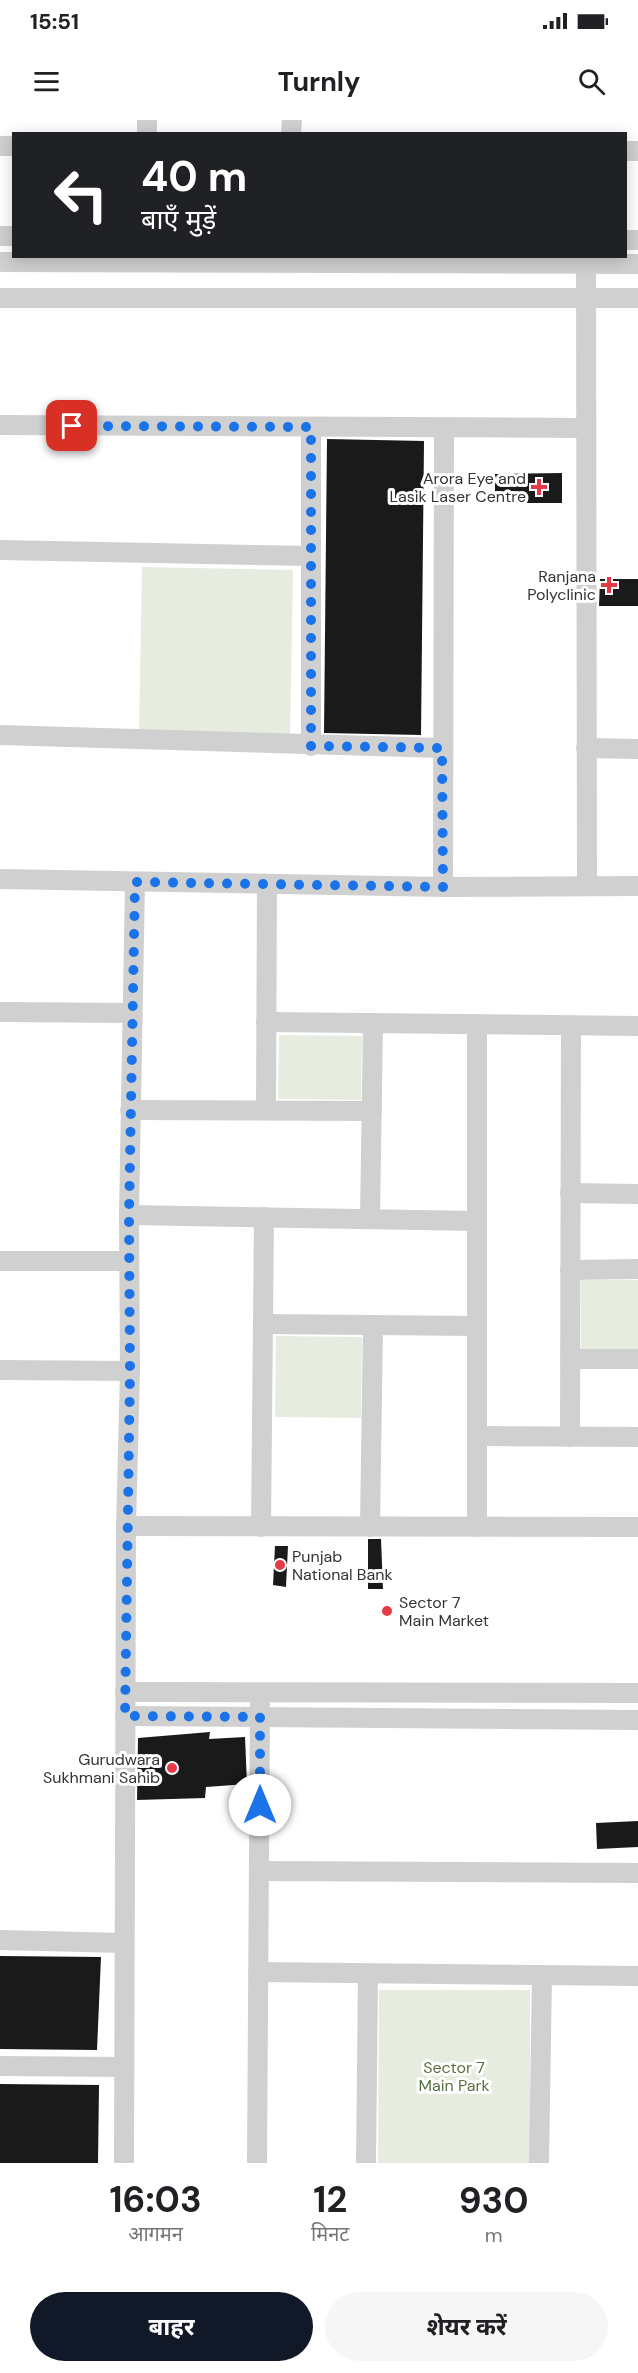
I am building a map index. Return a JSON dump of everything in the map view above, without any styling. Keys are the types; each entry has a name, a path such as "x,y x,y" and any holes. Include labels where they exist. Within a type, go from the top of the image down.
{"street":[{"path":"586,260 587,886"},
{"path":"0,261 586,260 638,264"},
{"path":"0,298 638,298"},
{"path":"0,425 586,428"},
{"path":"311,427 311,746"},
{"path":"443,887 444,428"},
{"path":"0,550 310,556"},
{"path":"0,735 311,746 442,748"},
{"path":"586,748 638,749"},
{"path":"0,879 443,887 638,886"},
{"path":"124,2163 126,1526 130,1371 128,1262 135,882"},
{"path":"266,1110 267,885"},
{"path":"0,1012 132,1013"},
{"path":"266,1022 638,1026"},
{"path":"370,1219 373,1023"},
{"path":"477,1024 477,1527"},
{"path":"570,1437 571,1025"},
{"path":"130,1110 372,1111"},
{"path":"570,1193 638,1194"},
{"path":"129,1215 477,1221"},
{"path":"261,1527 264,1217"},
{"path":"0,1261 128,1262"},
{"path":"570,1270 638,1269"},
{"path":"263,1324 477,1326"},
{"path":"370,1527 373,1325"},
{"path":"570,1359 638,1359"},
{"path":"0,1370 130,1371"},
{"path":"477,1436 638,1437"},
{"path":"126,1526 638,1527"},
{"path":"125,1692 638,1693"},
{"path":"257,2163 260,1693"},
{"path":"469,1719 470,1693"},
{"path":"125,1716 638,1720"},
{"path":"259,1871 638,1873"},
{"path":"0,1940 124,1943"},
{"path":"258,1972 638,1976"},
{"path":"366,2163 368,1973"},
{"path":"539,2163 542,1975"},
{"path":"0,2066 124,2067"}],"green space":[{"path":"142,567 293,570 290,736 139,733"},
{"path":"279,1035 362,1036 361,1100 278,1099"},
{"path":"581,1280 638,1280 638,1352 581,1351"},
{"path":"276,1336 362,1337 361,1418 275,1417"},
{"name":"Sector 7 Main Park","path":"379,1990 530,1990 530,2163 378,2163"}],"building":[{"path":"327,439 424,441 421,735 324,733"},
{"path":"562,473 562,503 495,503 495,474"},
{"path":"600,579 638,579 638,606 599,606"},
{"path":"368,1539 381,1539 383,1589 368,1589"},
{"name":"Punjab National Bank","path":"275,1546 288,1546 286,1587 273,1585"},
{"name":"Gurudwara Sukhmani Sahib","path":"210,1732 209,1739 245,1737 247,1784 206,1787 205,1798 137,1800 138,1738"},
{"path":"638,1821 638,1847 597,1849 596,1823"},
{"path":"0,1956 101,1957 97,2050 0,2049"},
{"path":"0,2084 99,2085 98,2163 0,2163"}],"place":[{"name":"Arora Eye and Lasik Laser Centre","path":"539,487"},
{"name":"Ranjana Polyclinic","path":"609,585"},
{"name":"Punjab National Bank","path":"280,1565"},
{"name":"Sector 7 Main Market","path":"387,1611"},
{"name":"Gurudwara Sukhmani Sahib","path":"172,1768"}],"route":[{"path":"72,426 311,427 311,746 442,748 443,887 135,882 128,1262 130,1371 125,1716 260,1717 260,1805"}]}
